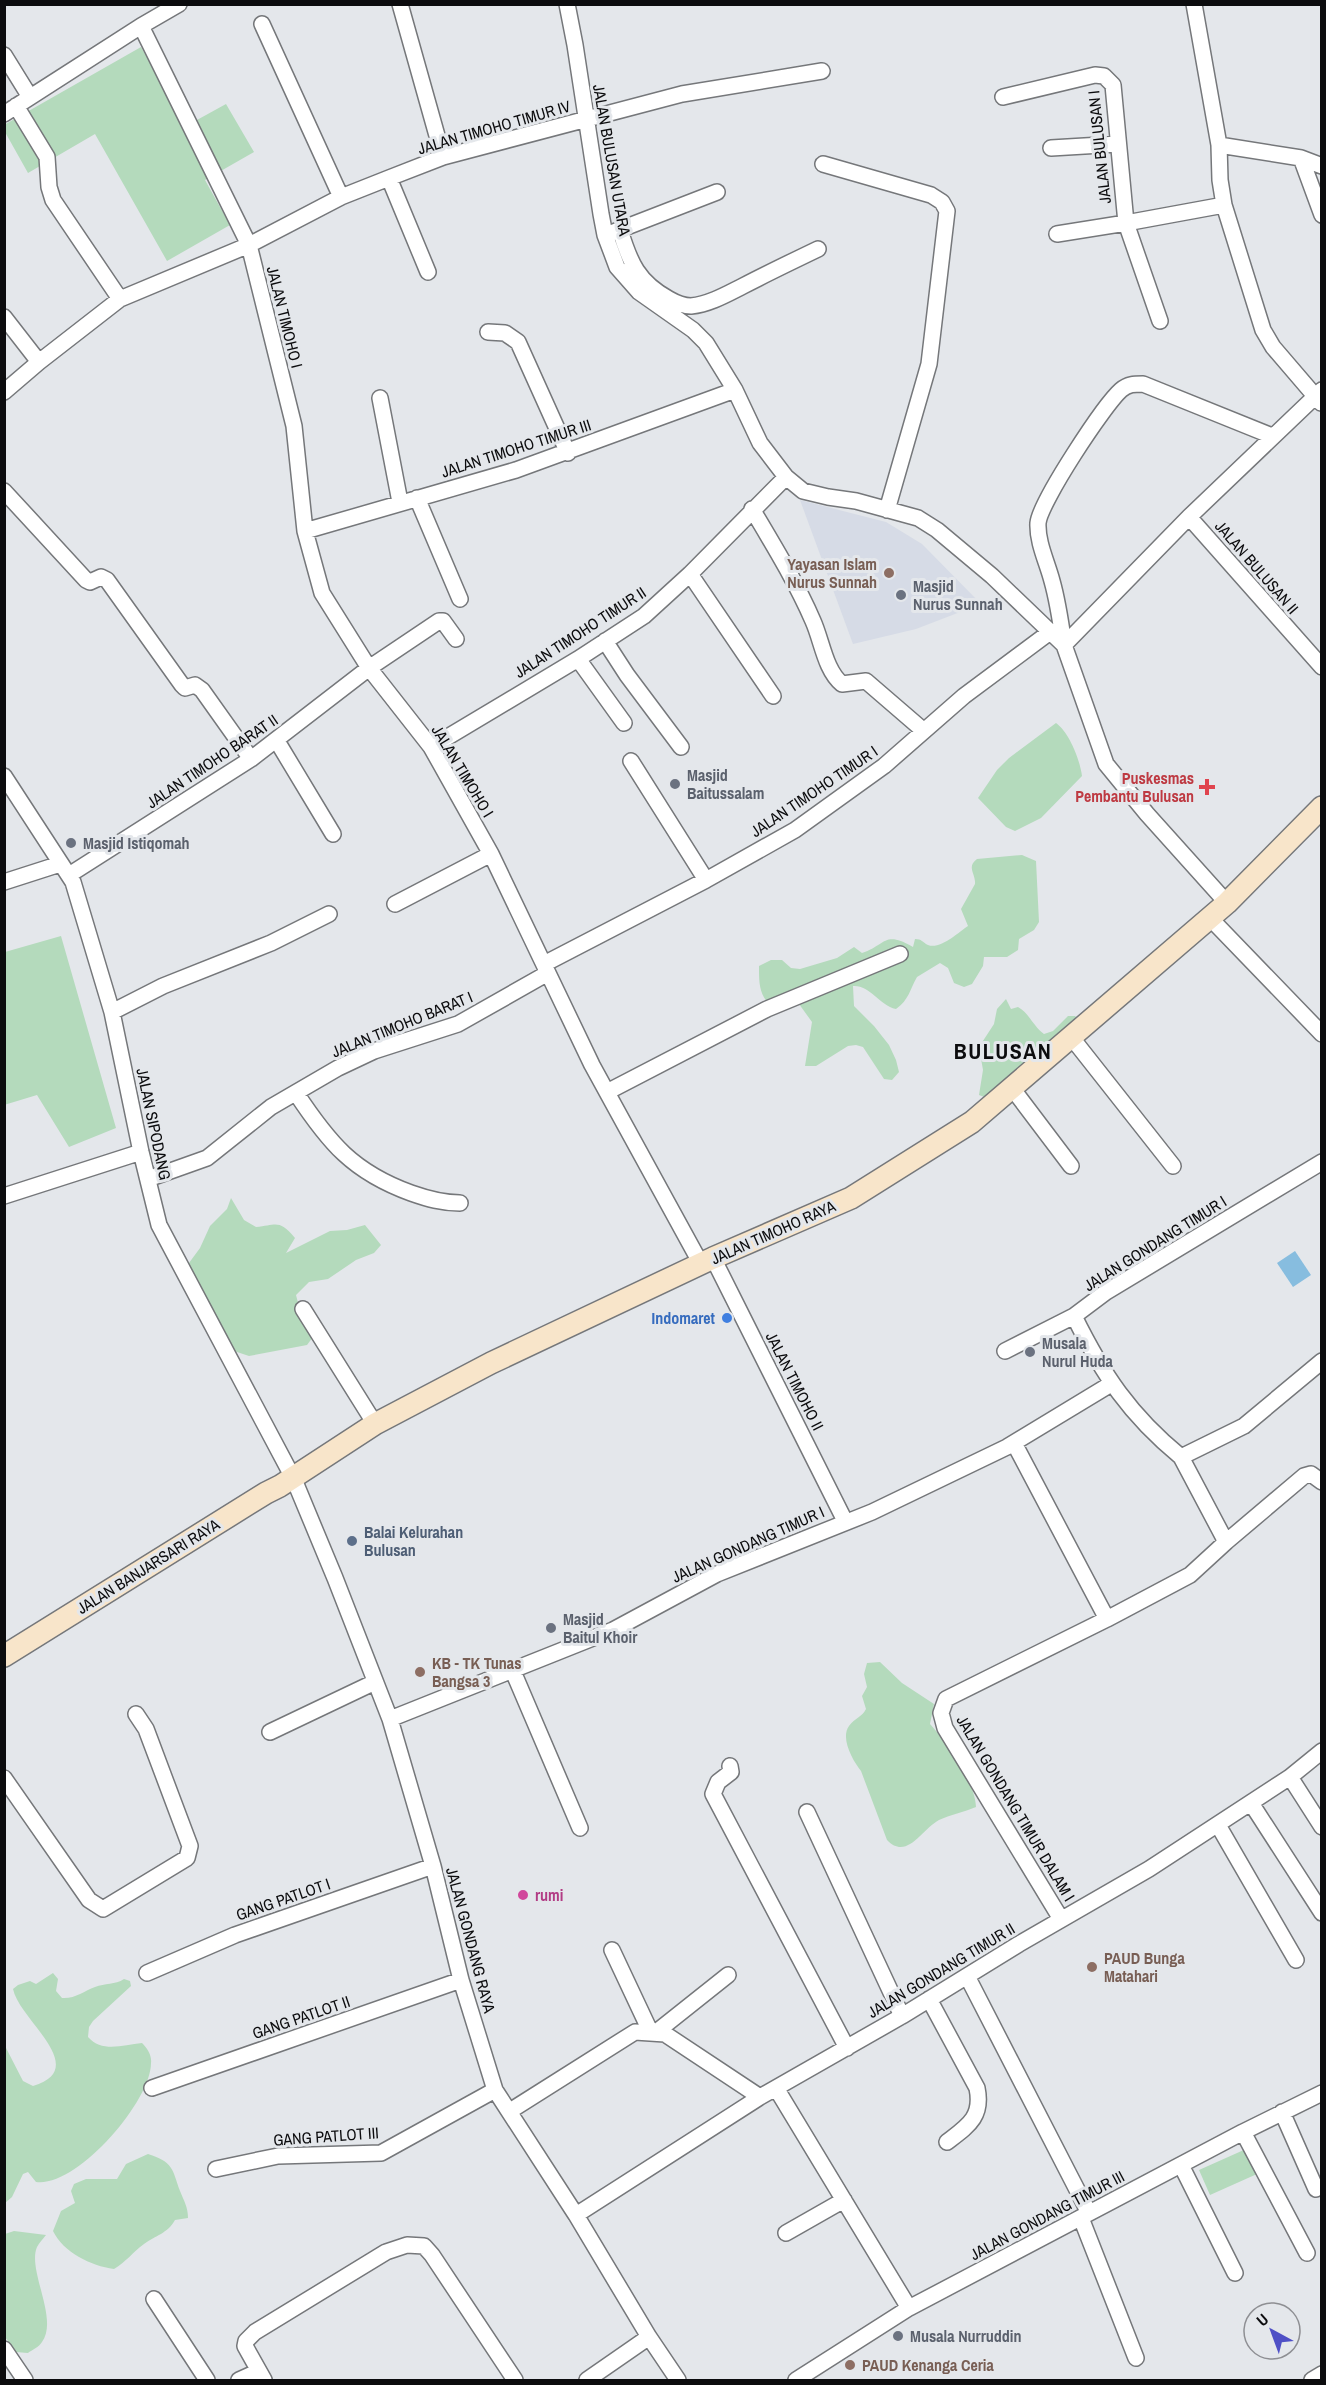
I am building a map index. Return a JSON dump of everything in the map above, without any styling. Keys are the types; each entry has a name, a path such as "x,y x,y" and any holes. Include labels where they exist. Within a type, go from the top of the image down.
{"main road":[{"name":"JALAN TIMOHO RAYA","path":"297,1472 375,1424 491,1363 707,1261 851,1198 972,1122 1227,903 1322,807"},
{"name":"JALAN BANJARSARI RAYA","path":"4,1656 266,1493 277,1481 297,1472"}],"street":[{"path":"120,299 53,200 49,187 47,157 10,110 179,4"},
{"path":"400,4 443,157"},
{"name":"JALAN BULUSAN UTARA","path":"567,4 586,120 613,233 617,267 639,292 693,330 706,343 735,390 760,443 786,477 803,491 856,501 918,518 937,530 992,576 1064,645 1106,764 1147,814 1227,903"},
{"path":"1064,645 1272,436 1319,397 1273,347 1263,330 1224,205 1220,180 1219,145 1194,4"},
{"path":"262,24 341,197"},
{"name":"JALAN TIMOHO I","path":"141,26 249,245 294,426 305,531 322,593 369,668 431,747 491,854 607,1092 707,1261"},
{"path":"4,55 30,97"},
{"name":"JALAN TIMOHO TIMUR IV","path":"4,392 120,299 249,245 341,197 388,178 443,157 682,94 822,71"},
{"name":"JALAN BULUSAN I","path":"1002,98 1095,75 1104,76 1113,85 1126,223 1224,205"},
{"path":"1052,148 1118,144"},
{"path":"1219,145 1301,158 1322,166"},
{"path":"1301,158 1322,215"},
{"path":"823,164 931,195 942,202 947,211 929,364 887,510"},
{"path":"388,178 428,272"},
{"path":"717,192 613,233 636,272 663,296 679,304 690,306 711,301 818,249"},
{"path":"1057,234 1126,223 1160,321"},
{"path":"4,317 39,362"},
{"path":"488,332 505,333 518,342 568,453"},
{"path":"1064,645 1038,521 1061,475 1095,422 1120,390 1131,384 1143,384 1272,436"},
{"name":"JALAN TIMOHO TIMUR III","path":"305,531 568,453 735,390"},
{"path":"380,398 400,502"},
{"name":"JALAN TIMOHO TIMUR II","path":"431,747 578,659 644,616 690,574 786,477"},
{"path":"4,491 86,580 90,582 101,578 107,580 182,685 185,688 195,685 202,690 251,759"},
{"path":"417,498 460,599"},
{"path":"752,509 787,569 808,611 832,673 837,680 842,684 866,681 924,731"},
{"name":"JALAN BULUSAN II","path":"1189,517 1322,667"},
{"path":"690,574 773,696"},
{"name":"JALAN TIMOHO BARAT II","path":"4,882 65,870 251,759 369,668 439,621 443,621 456,639"},
{"name":"JALAN TIMOHO TIMUR I","path":"546,969 795,830 884,766 964,696 1050,632"},
{"path":"604,641 681,747"},
{"path":"578,659 624,723"},
{"path":"277,741 333,834"},
{"path":"631,761 706,880"},
{"name":"JALAN SIPODANG","path":"4,776 73,882 112,1012 141,1152 159,1225 297,1472"},
{"path":"395,904 491,854"},
{"path":"112,1012 163,986 271,943 329,914"},
{"path":"1210,918 1320,1030"},
{"path":"607,1092 767,1009 900,954"},
{"name":"JALAN TIMOHO BARAT I","path":"148,1179 207,1158 271,1107 338,1068 374,1051 458,1024 546,969"},
{"path":"1072,1038 1173,1166"},
{"path":"1012,1088 1071,1166"},
{"path":"296,1093 332,1143 368,1174 390,1185 440,1203 460,1203"},
{"path":"4,1196 141,1152"},
{"name":"JALAN GONDANG TIMUR I","path":"1005,1352 1074,1316 1106,1292 1322,1162"},
{"name":"JALAN TIMOHO II","path":"707,1261 845,1521"},
{"path":"303,1309 375,1424"},
{"path":"1074,1316 1111,1384 1156,1436 1181,1457 1226,1542"},
{"path":"1181,1457 1244,1426 1322,1361"},
{"name":"JALAN GONDANG TIMUR I","path":"390,1719 613,1630 717,1574 872,1512 1014,1443 1111,1384"},
{"path":"1014,1443 1107,1618"},
{"name":"JALAN GONDANG RAYA","path":"297,1472 390,1719 433,1866 461,1980 495,2090 678,2380"},
{"name":"JALAN GONDANG TIMUR DALAM I","path":"1061,1919 945,1728 941,1713 946,1699 1190,1575 1304,1476 1316,1478"},
{"path":"512,1669 580,1828"},
{"path":"270,1732 375,1682"},
{"path":"4,1778 89,1899 103,1909 187,1858 189,1852 190,1846 146,1729 136,1714"},
{"name":"JALAN GONDANG TIMUR II","path":"576,2215 760,2097 902,2016 1061,1919 1149,1869 1290,1777 1322,1751"},
{"path":"730,1766 731,1772 718,1782 713,1794 847,2048"},
{"path":"1290,1777 1322,1827"},
{"path":"1251,1803 1322,1913"},
{"path":"807,1812 902,2016"},
{"path":"1218,1825 1296,1960"},
{"name":"GANG PATLOT I","path":"147,1973 235,1935 433,1866"},
{"path":"612,1950 653,2033"},
{"path":"653,2033 728,1975"},
{"path":"967,1976 1085,2215 1136,2358"},
{"name":"GANG PATLOT II","path":"152,2088 461,1980"},
{"path":"929,1999 977,2088 979,2097 978,2110 970,2125 947,2142"},
{"path":"510,2111 635,2032 665,2034 760,2097"},
{"path":"776,2088 909,2308"},
{"name":"GANG PATLOT III","path":"216,2169 278,2156 381,2153 495,2090"},
{"name":"JALAN GONDANG TIMUR III","path":"796,2380 909,2308 1243,2132 1322,2093"},
{"path":"1282,2112 1316,2189"},
{"path":"1243,2132 1308,2253"},
{"path":"1181,2165 1234,2272"},
{"path":"786,2233 844,2200"},
{"path":"239,2380 262,2376 245,2346 246,2341 255,2332 352,2271 386,2252 407,2245 424,2246 432,2255 515,2380"},
{"path":"154,2299 207,2380"},
{"path":"587,2380 649,2337"},
{"path":"4,2349 25,2380"},
{"path":"1312,2380 1322,2374"}],"shaded area":[{"name":"Yayasan Islam Nurus Sunnah","path":"800,500 886,522 922,544 981,604 916,629 853,644"}],"green space":[{"path":"141,47 186,126 226,104 254,152 205,180 230,225 167,261 95,134 28,173 5,132 4,125"},
{"path":"1056,723 1073,747 1082,776 1041,818 1015,831 1006,827 978,798 997,770 1009,758"},
{"path":"1022,855 1036,861 1039,922 1034,930 1019,939 1018,950 1007,957 984,957 983,966 972,984 964,987 954,983 948,968 940,963 917,977 907,998 896,1009 884,1004 870,992 853,986 854,1006 889,1045 896,1060 899,1072 892,1080 884,1079 863,1047 856,1045 848,1046 816,1066 805,1066 812,1022 799,1004 773,1008 768,1003 761,989 759,966 771,960 782,960 791,968 800,969 837,958 854,947 862,953 890,939 913,947 915,939 933,946 944,943 968,926 961,909 975,884 972,868 974,862 977,859"},
{"path":"61,936 116,1128 69,1147 37,1095 4,1105 5,952"},
{"path":"1006,999 1011,1009 1018,1007 1022,1010 1044,1034 1053,1031 1068,1016 1075,1016 1079,1020 987,1098 979,1095 983,1070 979,1047 994,1024 997,1009"},
{"path":"231,1198 244,1220 256,1227 277,1225 290,1232 295,1238 286,1253 330,1231 347,1230 365,1225 381,1245 374,1253 356,1260 328,1279 309,1282 296,1295 304,1326 313,1337 307,1345 249,1356 228,1349 189,1276 189,1263 200,1248 210,1226 227,1209"},
{"path":"880,1662 902,1683 934,1704 930,1724 952,1752 965,1774 971,1786 976,1807 939,1820 914,1841 901,1847 894,1846 887,1840 846,1737 849,1726 866,1709 862,1696 867,1687 864,1674 867,1663"},
{"path":"53,1973 58,1979 56,1991 62,1998 75,1996 95,1987 124,1979 130,1981 131,1986 93,2021 89,2027 88,2037 106,2046 142,2043 151,2057 148,2080 139,2099 125,2119 90,2157 71,2171 52,2180 36,2182 28,2172 23,2174 12,2197 5,2203 5,2046 23,2081 33,2086 49,2078 56,2068 54,2056 47,2042 18,2001 13,1989 30,1981 36,1984"},
{"path":"1246,2149 1257,2174 1210,2195 1199,2170"},
{"path":"148,2154 162,2160 170,2167 186,2204 188,2218 175,2220 165,2231 144,2244 114,2269 96,2265 79,2257 58,2239 53,2231 61,2211 75,2203 71,2191 74,2184 86,2179 117,2179 126,2164"},
{"path":"14,2231 46,2235 37,2247 35,2257 47,2321 46,2332 41,2344 28,2353 16,2352 5,2337 5,2234"}],"water":[{"path":"1295,1251 1311,1275 1293,1287 1277,1263"}],"place":[{"name":"Yayasan Islam Nurus Sunnah","path":"889,573"},
{"name":"Masjid Nurus Sunnah","path":"901,595"},
{"name":"Masjid Baitussalam","path":"675,784"},
{"name":"Puskesmas Pembantu Bulusan","path":"1207,787"},
{"name":"Masjid Istiqomah","path":"71,843"},
{"name":"Indomaret","path":"727,1318"},
{"name":"Musala Nurul Huda","path":"1030,1352"},
{"name":"Balai Kelurahan Bulusan","path":"352,1541"},
{"name":"Masjid Baitul Khoir","path":"551,1628"},
{"name":"KB - TK Tunas Bangsa 3","path":"420,1672"},
{"name":"rumi","path":"523,1895"},
{"name":"PAUD Bunga Matahari","path":"1092,1967"},
{"name":"Musala Nurruddin","path":"898,2336"},
{"name":"PAUD Kenanga Ceria","path":"850,2365"}],"district":[{"name":"BULUSAN","path":"1003,1051"}]}
